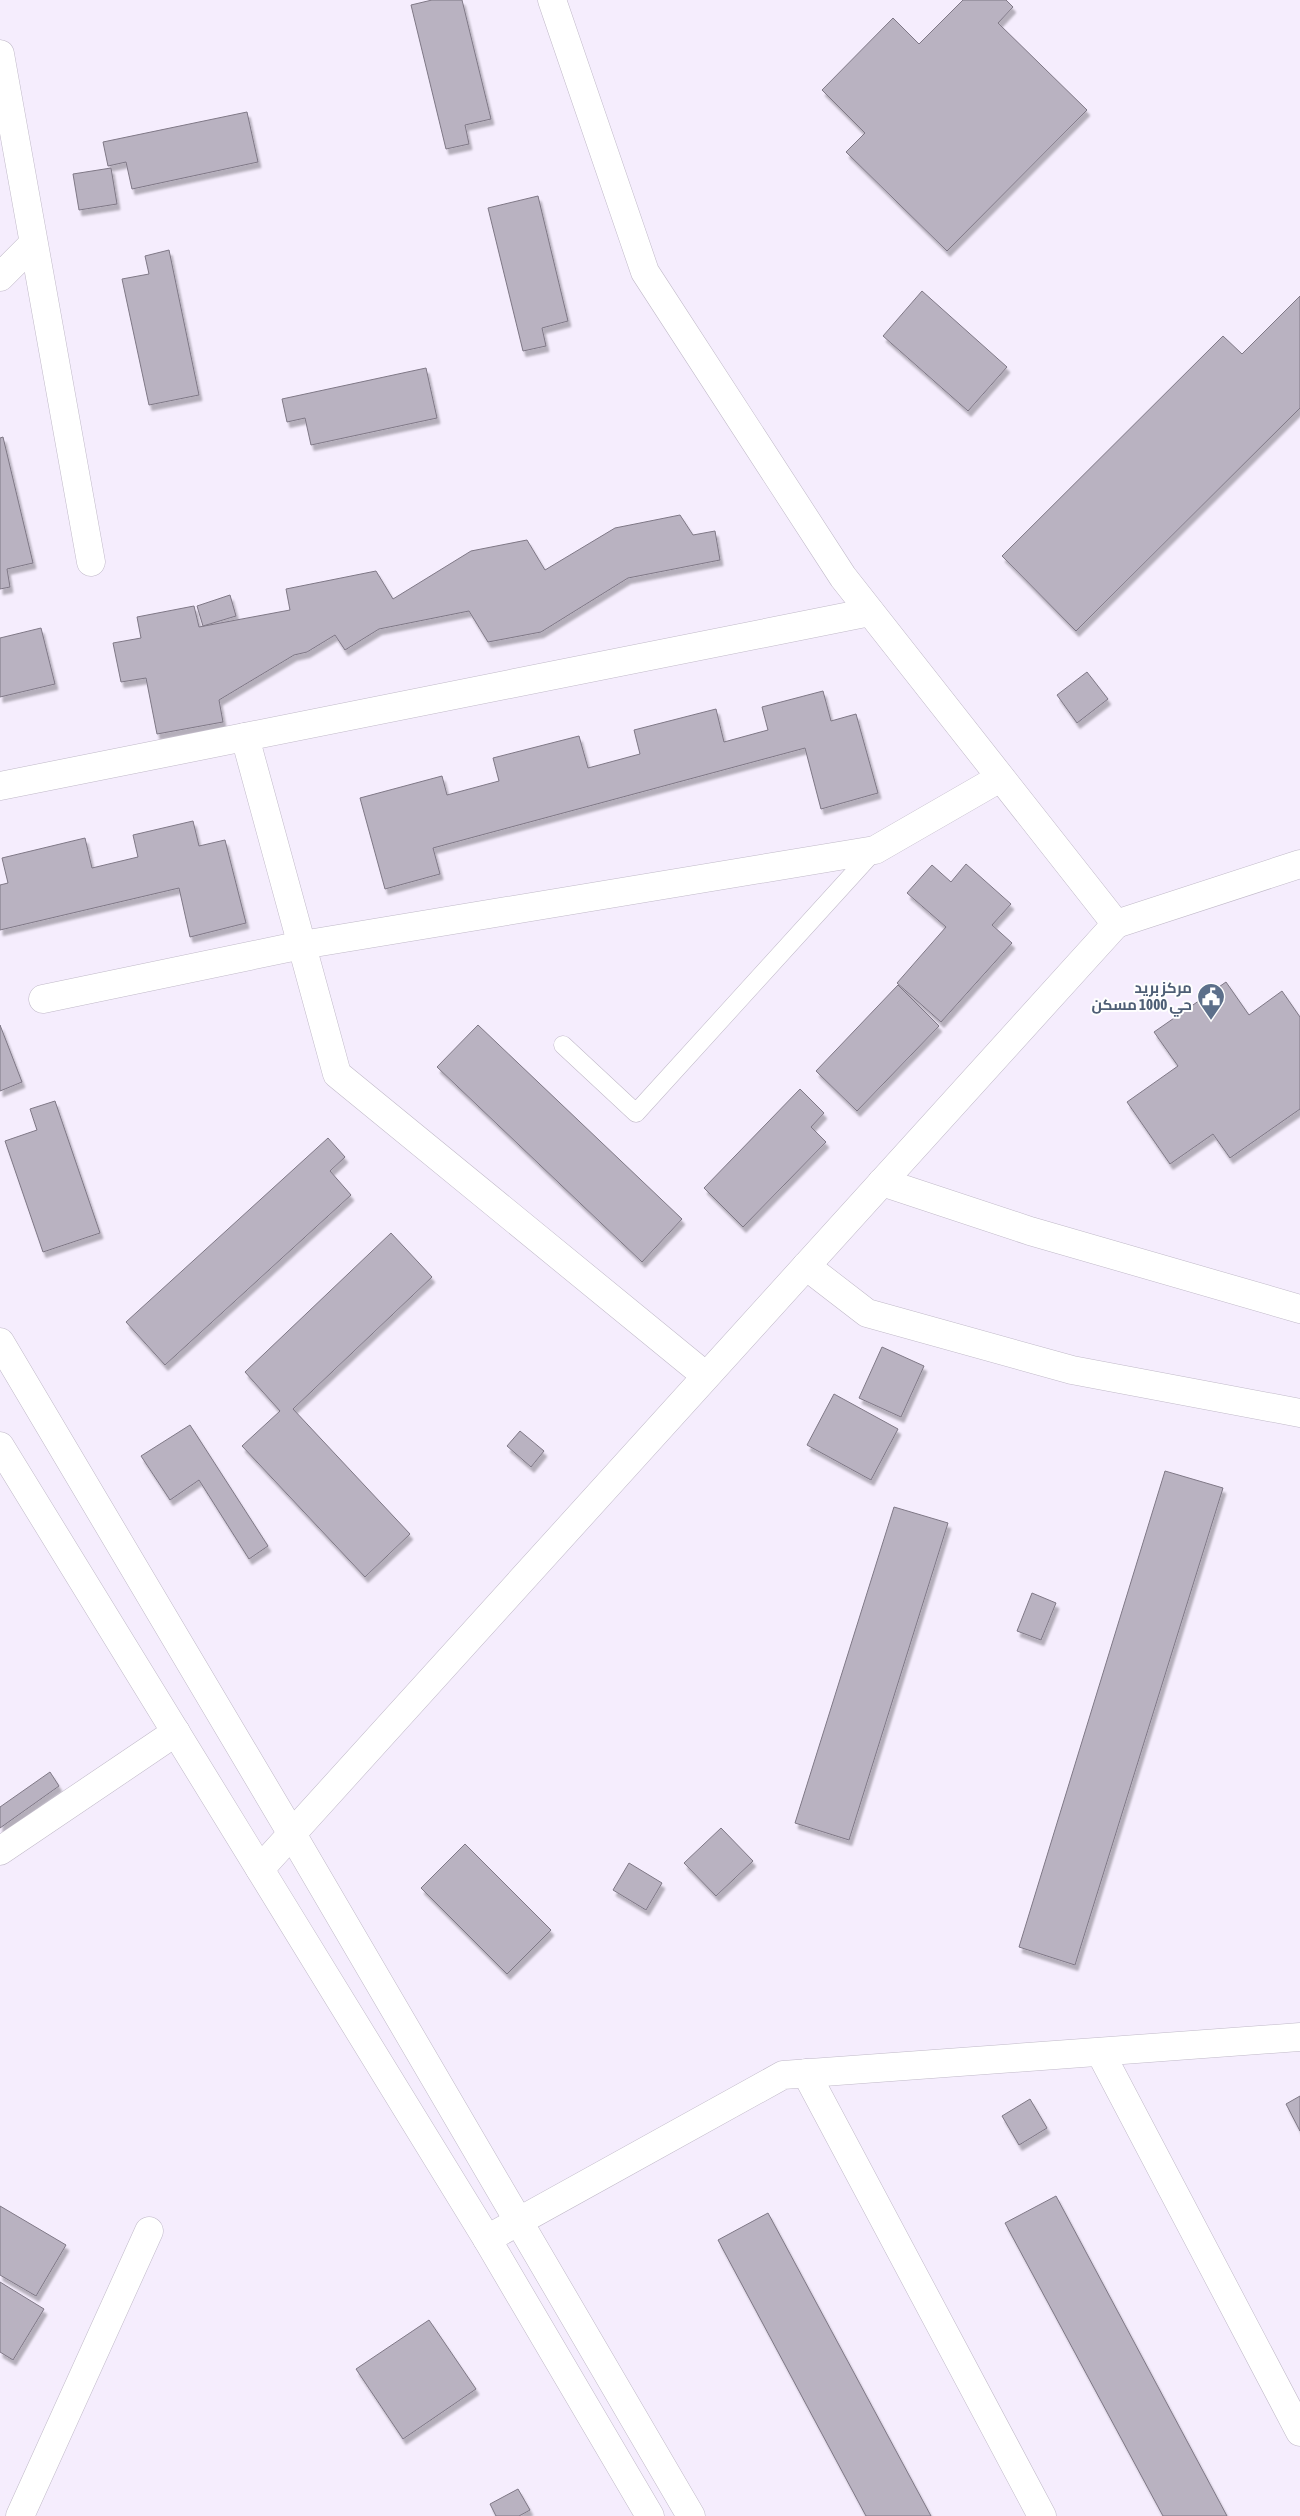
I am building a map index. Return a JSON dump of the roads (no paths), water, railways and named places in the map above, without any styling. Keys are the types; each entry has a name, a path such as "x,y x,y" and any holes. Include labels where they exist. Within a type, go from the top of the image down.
{"street":[{"path":"552,0 645,272 843,576 1116,924"},
{"path":"0,54 91,562"},
{"path":"0,277 33,244"},
{"path":"0,786 870,612"},
{"path":"246,737 337,1074 706,1376"},
{"path":"43,999 302,946 875,850 1000,778"},
{"path":"260,1869 1116,924 1300,864"},
{"path":"882,1182 1030,1231 1300,1309"},
{"path":"806,1266 867,1313 1072,1370 1300,1413"},
{"path":"0,1342 292,1834 691,2516"},
{"path":"0,1446 487,2239 650,2516"},
{"path":"0,1851 176,1732"},
{"path":"487,2239 783,2075 1300,2037"},
{"path":"1100,2052 1300,2432"},
{"path":"806,2073 1042,2516"},
{"path":"20,2516 149,2231"}],"lane":[{"path":"562,1045 636,1113 875,850"}],"place":[{"name":"مركز بريد حي 1000 مسكن","path":"1211,1021"}]}
